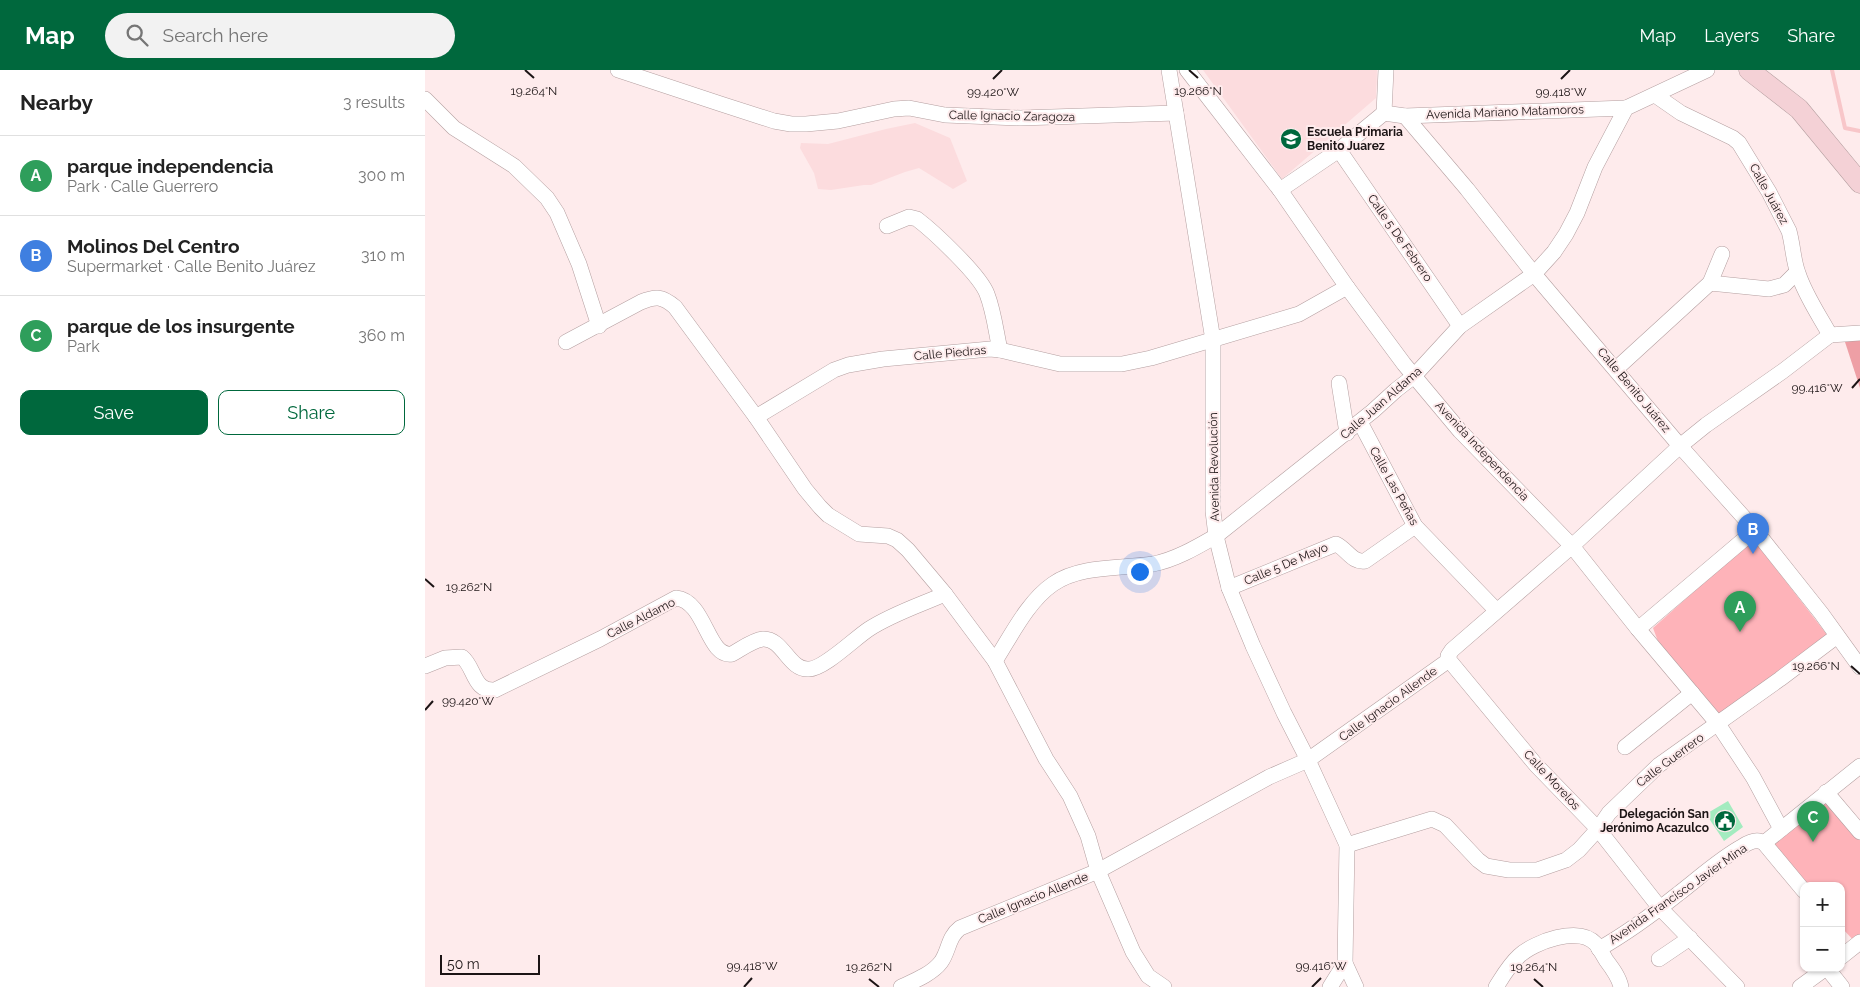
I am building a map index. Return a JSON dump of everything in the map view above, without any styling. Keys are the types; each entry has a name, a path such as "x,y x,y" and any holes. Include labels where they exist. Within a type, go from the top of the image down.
{"main road":[{"path":"1749,70 1799,109 1860,182"}],"street":[{"name":"Calle Ignacio Zaragoza","path":"618,70 774,121 791,124 838,121 894,109 909,108 945,115 1020,118 1176,113"},
{"name":"Avenida Revolución","path":"1169,70 1213,340 1213,511 1216,536 1229,588 1253,646 1284,713 1309,760 1347,845 1345,963 1356,987"},
{"name":"Avenida Independencia","path":"1187,70 1281,190 1347,287 1414,376 1460,431 1571,546 1638,630 1718,724 1763,795 1781,828"},
{"path":"1281,190 1339,150 1384,114 1386,70"},
{"path":"1626,108 1707,70"},
{"name":"Calle Juárez","path":"1655,95 1681,113 1733,138 1739,143 1769,192 1789,231 1797,272 1830,335"},
{"path":"425,99 454,128 514,166 547,198 557,212 579,264 599,326"},
{"name":"Avenida Mariano Matamoros","path":"1384,114 1405,116 1626,108"},
{"name":"Calle Juan Aldama","path":"995,661 1022,618 1040,595 1051,585 1075,573 1154,564 1167,560 1216,536 1347,433 1414,376 1460,326 1535,274 1554,252 1566,234 1577,213 1595,167 1626,108"},
{"name":"Calle Benito Juárez","path":"1405,116 1680,446 1755,530 1860,667"},
{"name":"Calle 5 De Febrero","path":"1339,150 1460,326"},
{"path":"887,226 909,217 917,219 970,270 980,281 987,294 1000,350"},
{"path":"1616,369 1710,283 1722,254"},
{"path":"1710,283 1769,289 1789,282 1797,272"},
{"name":"Calle Piedras","path":"756,417 835,370 848,365 883,359 990,350 1000,350 1060,364 1122,364 1151,358 1299,314 1347,287"},
{"path":"566,342 641,302 652,298 661,298 669,302 675,307 756,417 805,489 828,515 859,534 893,537 908,550 945,594 995,661 1045,759 1070,796 1088,836 1098,871 1133,952 1148,976 1164,987"},
{"path":"1830,335 1860,333"},
{"name":"Calle Ignacio Allende","path":"901,987 921,977 941,962 949,941 954,932 959,928 1098,871 1269,777 1309,760 1449,660 1452,650 1571,546 1680,446 1830,335"},
{"path":"1339,383 1347,433"},
{"name":"Calle Las Peñas","path":"1360,422 1415,526 1496,610"},
{"name":"Calle 5 De Mayo","path":"1229,588 1335,544 1342,547 1356,560 1365,561 1415,526"},
{"path":"1638,630 1755,530"},
{"name":"Calle Aldamo","path":"425,666 445,658 462,657 467,660 478,684 487,690 495,690 600,639 676,598 682,599 694,607 713,642 723,652 732,654 757,640 765,639 780,648 797,666 808,670 821,665 870,628 945,594"},
{"name":"Calle Guerrero","path":"1347,845 1432,819 1445,825 1486,866 1509,870 1537,870 1566,860 1579,850 1598,829 1609,813 1659,765 1837,636"},
{"name":"Calle Morelos","path":"1449,660 1536,765 1598,829 1660,908 1737,987"},
{"path":"1625,747 1692,694"},
{"name":"Avenida Francisco Javier Mina","path":"1599,949 1642,922 1713,866 1742,846 1753,841 1761,840 1764,843 1860,766"},
{"path":"1827,791 1860,832"},
{"path":"1764,843 1800,886"},
{"name":"Avenida Francisco Javier Mina","path":"1496,987 1509,967 1520,955 1540,943 1563,936 1578,935 1595,943 1620,985"},
{"path":"1659,959 1690,938"},
{"path":"1330,987 1345,963"},
{"path":"1800,987 1821,972"},
{"path":"1829,972 1841,987"}],"shaded area":[{"name":"Escuela Primaria Benito Juarez","path":"1203,70 1377,70 1376,98 1282,179"},
{"path":"915,123 950,138 967,181 953,189 919,168 871,185 831,190 818,189 814,173 800,148 801,143 828,144"},
{"path":"1860,338 1860,388 1845,342"},
{"path":"1753,539 1828,636 1719,720 1662,652 1653,628"},
{"path":"1824,794 1860,836 1860,940 1856,943 1845,931 1845,882 1802,882 1769,844"}],"building":[{"name":"Delegación San Jerónimo Acazulco","path":"1728,801 1743,827 1724,841 1706,814"}],"waterway":[{"path":"1832,70 1845,128 1860,131"}],"place":[{"name":"Escuela Primaria Benito Juarez","path":"1291,139"},
{"name":"Molinos Del Centro","path":"1753,554"},
{"name":"parque independencia","path":"1740,632"},
{"name":"Delegación San Jerónimo Acazulco","path":"1725,821"},
{"name":"parque de los insurgente","path":"1813,842"}]}
